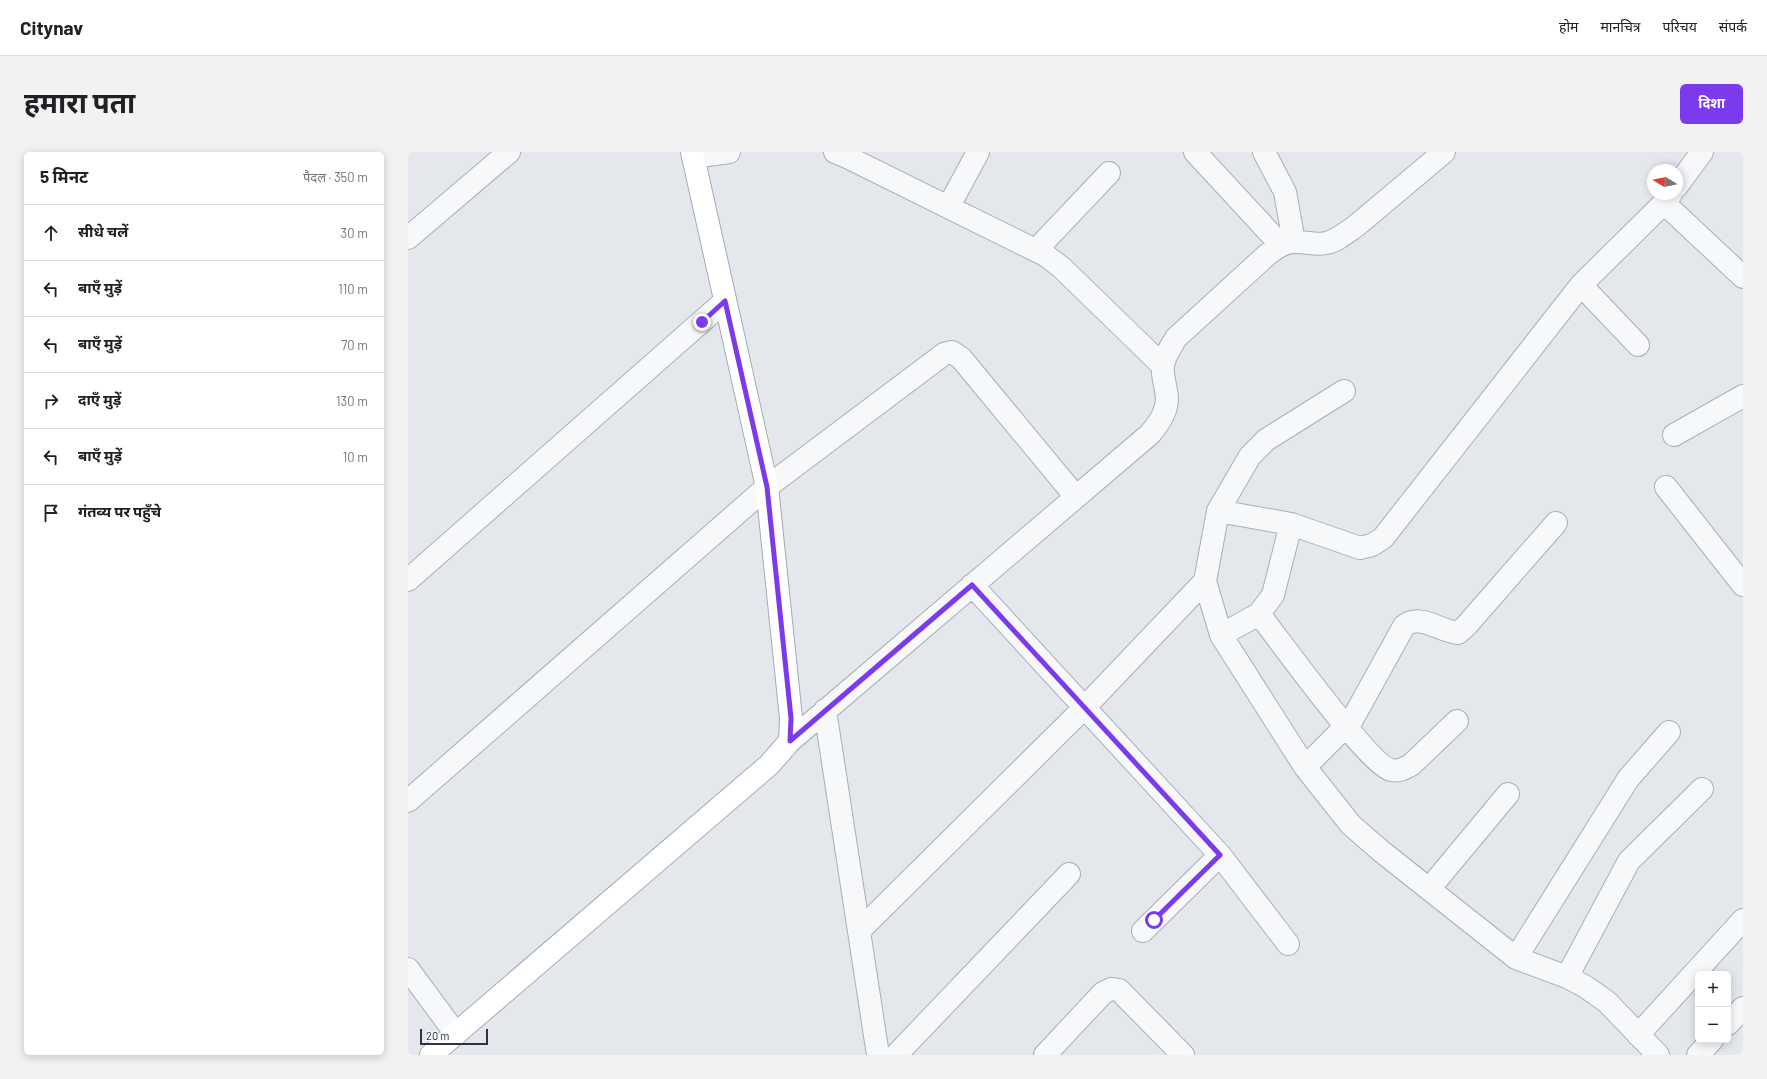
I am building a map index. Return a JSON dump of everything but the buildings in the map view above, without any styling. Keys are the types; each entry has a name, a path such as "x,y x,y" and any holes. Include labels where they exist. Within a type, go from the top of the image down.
{"main road":[{"path":"432,1055 769,765 790,741 791,718 767,487 692,154"}],"street":[{"path":"408,238 509,152"},
{"path":"692,154 729,152"},
{"path":"835,152 949,206 1036,250 1061,267 1163,366"},
{"path":"949,206 978,152"},
{"path":"1195,152 1288,244"},
{"path":"1264,152 1285,192 1288,244"},
{"path":"790,741 1150,434 1161,421 1166,407 1163,366 1168,352 1176,338 1268,254 1288,244 1327,243 1342,236 1444,152"},
{"path":"1683,178 1702,152"},
{"path":"1036,250 1109,173"},
{"path":"1218,511 1291,524 1360,548 1372,545 1383,538 1582,285 1666,200"},
{"path":"1670,200 1743,277"},
{"path":"1582,285 1638,345"},
{"path":"408,580 725,301"},
{"path":"408,801 767,487 940,357 952,352 961,358 1076,497"},
{"path":"1344,391 1262,444 1250,456 1218,511 1205,581 1221,635 1305,767 1351,825 1516,958 1567,977 1586,987 1607,1002 1658,1055"},
{"path":"1674,435 1743,396"},
{"path":"1666,487 1743,584"},
{"path":"1221,635 1259,614 1273,595 1291,524"},
{"path":"1305,767 1352,720 1404,626 1410,620 1420,620 1449,632 1458,632 1466,626 1556,524"},
{"path":"859,931 1085,707 1205,581"},
{"path":"972,585 1220,855 1288,944"},
{"path":"1259,614 1346,727 1383,766 1391,770 1402,770 1411,765 1457,721"},
{"path":"825,710 878,1055"},
{"path":"1516,958 1628,779 1669,732"},
{"path":"1567,977 1629,861 1702,789"},
{"path":"1429,889 1508,794"},
{"path":"1143,931 1220,855"},
{"path":"896,1055 1069,874"},
{"path":"1638,1035 1743,920"},
{"path":"408,969 456,1034"},
{"path":"1045,1055 1103,993 1111,989 1119,990 1183,1055"},
{"path":"1731,1021 1743,1008"},
{"path":"1698,1055 1709,1043"}],"route":[{"path":"702,322 725,301 767,487 791,718 790,741 972,585 1220,855 1154,920"}]}
